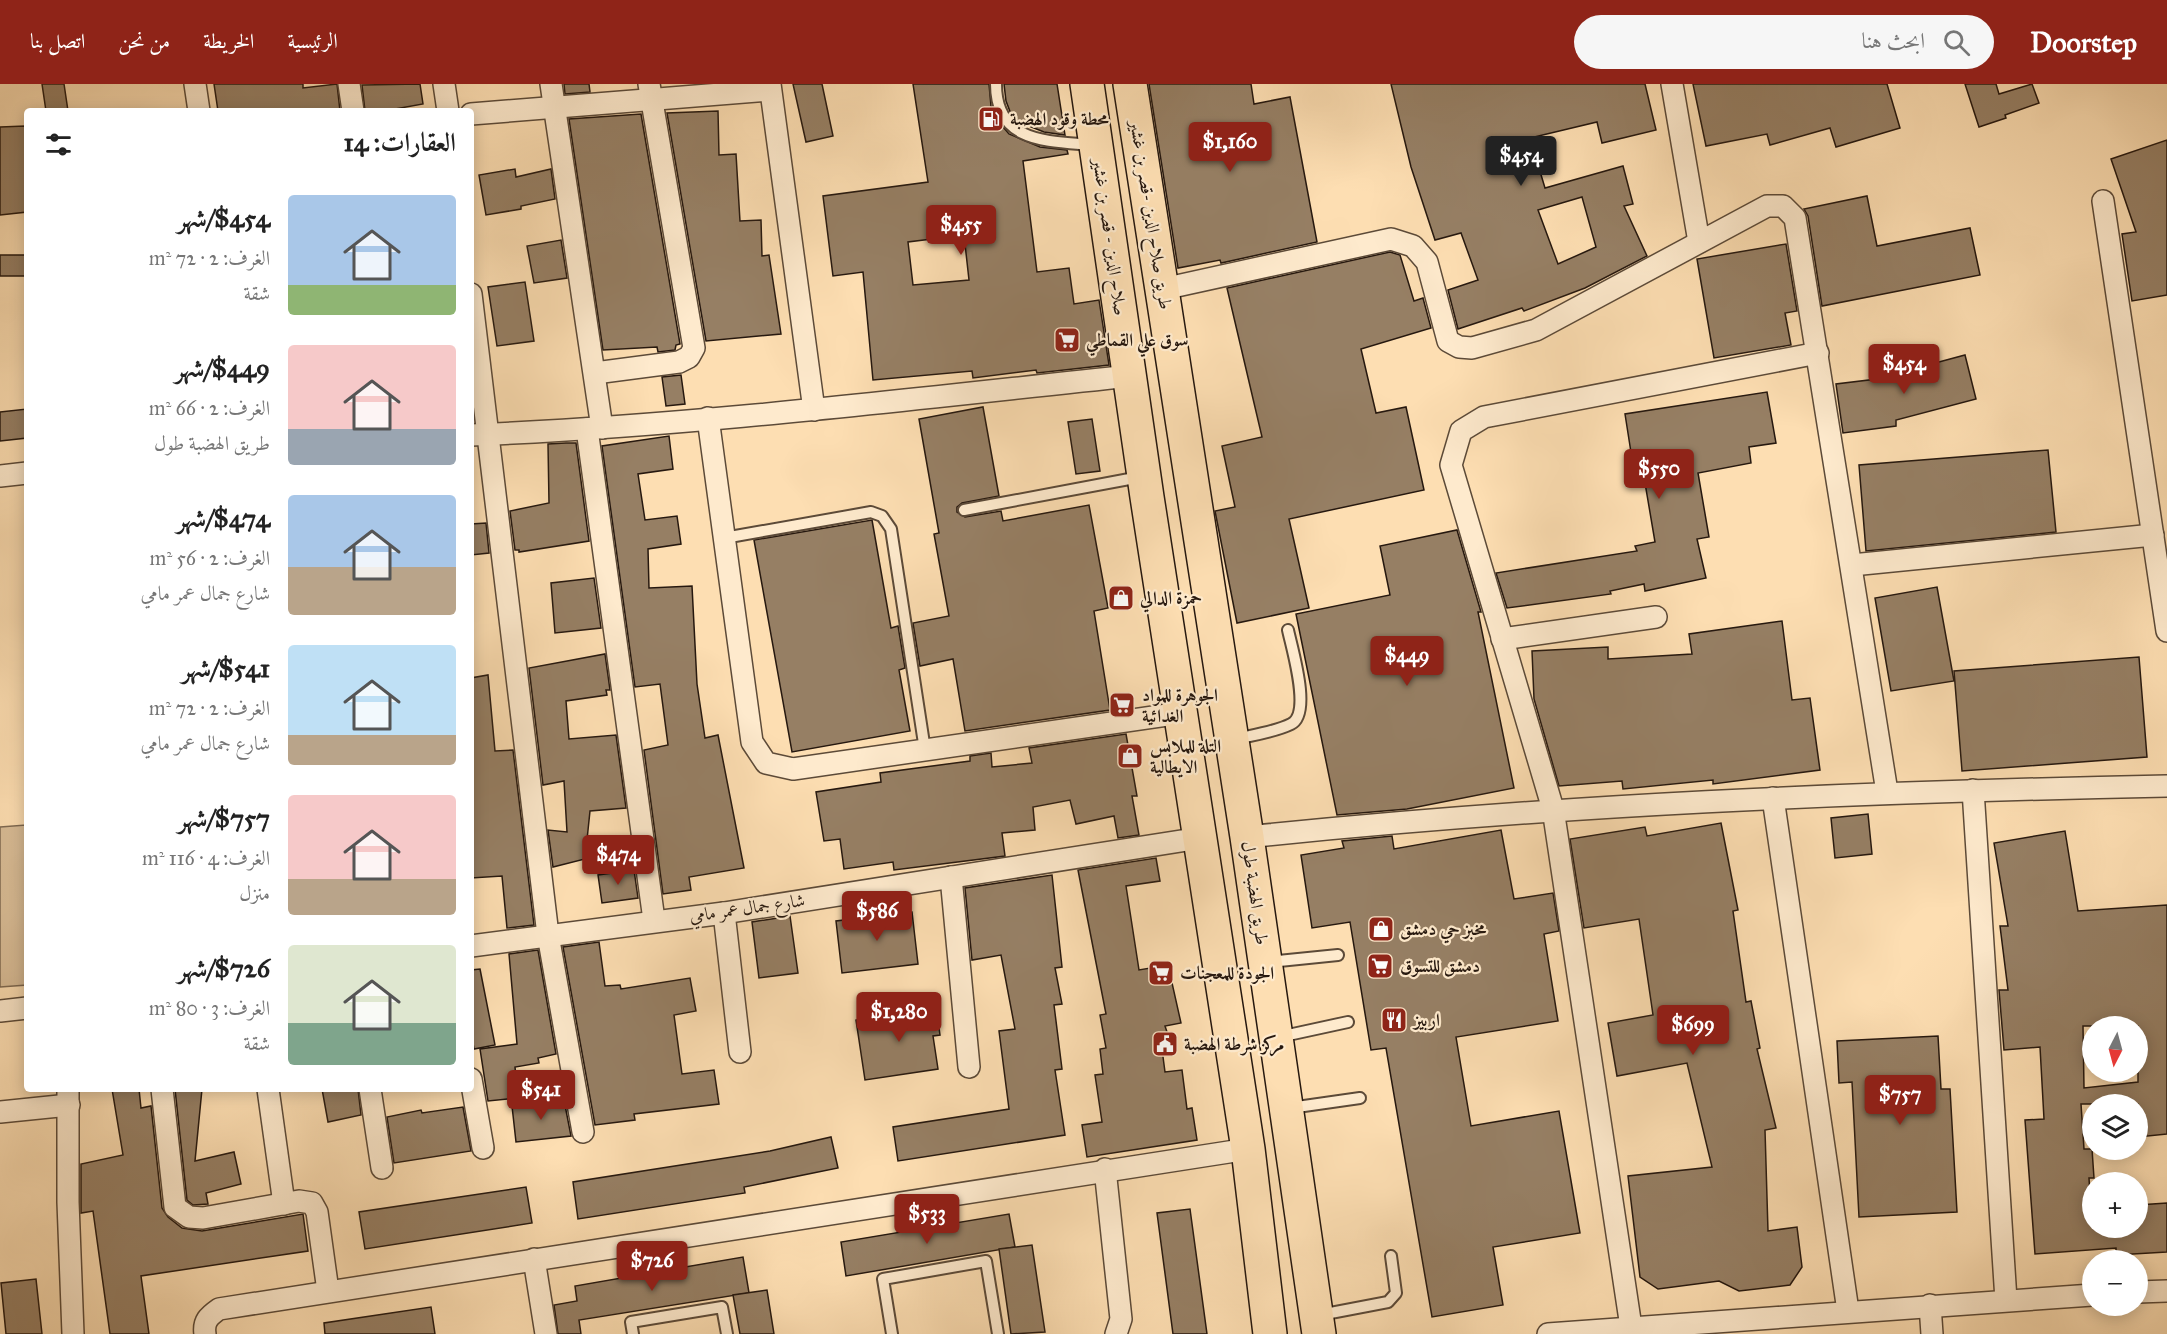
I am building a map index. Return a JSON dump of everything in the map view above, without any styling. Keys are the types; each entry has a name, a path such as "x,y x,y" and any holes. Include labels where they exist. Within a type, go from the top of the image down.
{"highway":[{"name":"صلاح الدين - قصر بن غشير","path":"1087,84 1146,486"},
{"name":"طريق صلاح الدين -قصر بن غشير","path":"1130,84 1194,488"},
{"path":"1146,486 1248,1149 1270,1334"},
{"name":"طريق الهضبة طول","path":"1194,488 1318,1325"}],"street":[{"path":"195,84 199,108"},
{"path":"349,84 353,108"},
{"path":"444,84 448,108"},
{"path":"551,84 595,373 595,428 654,920"},
{"path":"1672,84 1699,242"},
{"path":"474,114 554,107 650,91 770,87 814,410"},
{"path":"595,373 679,362 690,357 694,348 650,91"},
{"path":"2103,201 2167,631"},
{"path":"1163,289 1391,239 1413,246 1427,262 1448,341 1459,348 1472,348 1536,330 1767,206 1783,206 1795,218 1887,792"},
{"path":"474,341 480,434 548,935 582,1132"},
{"path":"1631,1327 1552,809 1451,465 1461,431 1484,417 1818,353"},
{"path":"480,434 595,428 814,410 1130,376"},
{"path":"708,418 752,742 766,763 793,769 1181,713"},
{"path":"0,476 24,473"},
{"path":"1852,565 2153,536"},
{"path":"1502,639 1656,617"},
{"path":"1247,837 1406,820 1552,809 1887,792 2167,786"},
{"path":"1973,790 2006,1300"},
{"path":"1773,798 1848,1311"},
{"name":"شارع جمال عمر مامي","path":"474,946 654,920 724,913 1200,838"},
{"path":"951,877 969,1067"},
{"path":"724,913 740,1052"},
{"path":"0,1011 24,1008"},
{"path":"162,1092 175,1207 189,1217 203,1218 298,1201 312,1203 318,1212 328,1291"},
{"path":"268,1092 284,1204"},
{"path":"370,1092 382,1168"},
{"path":"473,1092 483,1148"},
{"path":"0,1112 68,1097 68,1202 73,1334"},
{"path":"205,1334 203,1326 208,1317 219,1309 1105,1169 1248,1149"},
{"path":"1105,1169 1121,1319 1116,1334"},
{"path":"534,1259 546,1334"},
{"path":"2148,1292 2167,1291"},
{"path":"1548,1334 2082,1296"},
{"path":"1930,1305 1932,1334"}],"lane":[{"path":"996,84 996,99 1009,126 1032,138 1096,146"},
{"path":"964,510 1146,486"},
{"path":"724,538 871,512 882,516 891,529 925,750"},
{"path":"1232,740 1292,724 1301,713 1300,693 1288,630"},
{"path":"1265,963 1338,955"},
{"path":"1276,1037 1348,1022"},
{"path":"1286,1109 1360,1098"},
{"path":"1318,1325 1388,1302 1396,1293 1391,1256"},
{"path":"892,1334 883,1279 986,1261 998,1334"},
{"path":"633,1334 631,1322 722,1307 727,1334"}],"shaded area":[{"path":"24,825 24,985 0,987 0,827"}],"building":[{"path":"42,84 64,84 68,108 46,108"},
{"path":"214,84 303,84 303,88 337,84 340,108 218,108"},
{"path":"420,84 423,104 401,108 365,108 362,85"},
{"path":"564,84 589,84 590,92 565,94"},
{"path":"793,84 822,84 833,136 806,142"},
{"path":"913,84 989,84 991,106 998,121 1009,134 1040,147 1067,150 1068,154 1023,161 1037,272 1069,268 1074,304 1099,300 1109,365 1037,373 1036,370 973,378 972,371 873,380 863,272 833,276 823,196 928,182","holes":["964,235 969,280 913,285 908,242"]},
{"path":"1004,84 1057,84 1065,135 1044,132 1019,122 1011,114 1006,101"},
{"path":"1149,84 1251,84 1254,104 1290,97 1317,242 1221,263 1220,260 1178,268"},
{"path":"1391,84 1645,84 1656,130 1602,143 1597,122 1530,138 1545,188 1623,166 1633,204 1624,206 1647,256 1585,288 1524,311 1522,308 1458,329 1448,290 1478,280 1461,233 1435,240 1411,167","holes":["1582,197 1596,247 1558,264 1538,210"]},
{"path":"1693,84 1887,84 1900,128 1836,147 1830,128 1770,145 1767,134 1706,146"},
{"path":"1965,84 1996,84 1999,94 2032,84 2039,103 1979,127"},
{"path":"718,111 719,155 736,154 740,221 761,220 762,256 769,255 781,334 706,341 667,113"},
{"path":"641,114 680,344 676,345 675,350 658,352 657,347 603,350 569,119"},
{"path":"24,126 24,212 0,215 0,127"},
{"path":"2167,140 2167,295 2132,301 2122,234 2136,232 2111,159"},
{"path":"515,169 516,177 551,169 555,199 521,206 521,209 486,215 479,175"},
{"path":"1867,196 1877,246 1970,228 1980,275 1822,306 1808,216 1804,209"},
{"path":"561,240 567,278 534,283 527,246"},
{"path":"1786,244 1797,311 1785,313 1791,345 1714,358 1697,259"},
{"path":"1390,252 1400,255 1414,301 1423,298 1431,328 1361,349 1376,413 1406,407 1424,490 1289,519 1309,608 1237,623 1215,511 1235,507 1222,446 1262,437 1227,288"},
{"path":"0,255 24,255 24,276 0,276"},
{"path":"525,282 534,341 497,346 488,287"},
{"path":"1965,355 1976,399 1896,420 1896,426 1843,433 1836,384 1910,375 1909,370"},
{"path":"681,375 685,404 666,406 662,377"},
{"path":"1767,392 1776,443 1749,447 1751,463 1698,473 1709,537 1697,539 1706,578 1645,591 1644,584 1610,591 1611,594 1507,608 1496,573 1637,551 1635,546 1655,542 1644,477 1635,478 1625,414"},
{"path":"983,407 999,496 962,503 957,507 957,512 965,517 1001,511 1003,521 1089,505 1108,608 1094,611 1110,710 965,731 953,659 920,666 913,623 949,616 934,534 939,533 919,419"},
{"path":"24,409 24,438 0,441 0,412"},
{"path":"1092,419 1100,471 1076,474 1068,422"},
{"path":"669,436 673,469 638,474 645,520 677,516 681,544 648,549 649,588 692,586 697,684 705,738 718,735 744,868 689,877 691,890 663,894 644,750 668,745 660,684 635,687 602,446"},
{"path":"576,443 589,541 519,552 515,550 510,511 549,503 548,444"},
{"path":"2048,450 2056,532 1866,551 1859,465"},
{"path":"872,520 891,628 898,626 905,668 899,670 910,731 792,752 754,540"},
{"path":"486,523 489,553 474,555 474,524"},
{"path":"1457,530 1481,612 1478,612 1514,788 1407,809 1337,815 1296,614 1390,595 1380,546"},
{"path":"594,578 601,628 555,633 551,583"},
{"path":"1937,587 1954,681 1891,691 1875,598"},
{"path":"1782,621 1792,700 1810,698 1820,770 1713,784 1713,780 1623,789 1622,781 1559,786 1534,699 1532,651 1608,647 1608,659 1692,654 1689,634"},
{"path":"605,654 610,690 606,690 607,695 566,701 569,739 616,735 626,808 590,811 585,859 553,867 548,830 567,832 564,781 543,785 529,668"},
{"path":"2139,657 2147,757 1962,771 1954,671"},
{"path":"488,675 495,751 513,750 534,925 507,928 502,876 474,878 474,677"},
{"path":"1126,734 1137,796 1132,796 1139,835 1118,838 1114,816 1076,824 1070,800 1033,807 1035,830 1002,833 1005,856 894,870 893,862 844,869 840,839 824,841 816,792 881,782 880,773 970,761 970,756 991,753 992,767 1032,763 1029,748"},
{"path":"1868,814 1872,854 1835,858 1831,818"},
{"path":"1721,823 1738,910 1733,911 1746,1002 1751,1001 1760,1048 1757,1049 1776,1128 1765,1130 1768,1231 1797,1227 1802,1267 1790,1285 1739,1291 1719,1281 1658,1289 1640,1277 1628,1176 1712,1167 1687,1063 1617,1076 1608,1023 1653,1015 1639,919 1584,928 1570,839 1645,827 1647,836"},
{"path":"1501,830 1514,899 1553,893 1559,931 1544,934 1558,1021 1456,1037 1471,1126 1559,1111 1580,1233 1493,1247 1503,1305 1432,1317 1386,1048 1371,1050 1350,922 1312,928 1301,855 1344,848 1342,841 1392,836 1394,849"},
{"path":"2065,831 2078,911 2167,905 2167,1134 2148,1136 2148,1094 2082,1094 2081,1104 2082,1160 2093,1160 2094,1172 2082,1172 2082,1238 2148,1238 2148,1204 2167,1203 2167,1252 2148,1253 2148,1250 2116,1250 2116,1248 2035,1254 2025,1120 2044,1119 2040,1047 2004,1050 1999,990 2008,990 2000,926 2008,926 1994,843"},
{"path":"1156,858 1160,881 1126,886 1139,970 1168,965 1181,1023 1165,1026 1167,1032 1160,1034 1165,1072 1182,1070 1187,1109 1192,1108 1197,1140 1087,1157 1082,1125 1102,1122 1095,1075 1103,1074 1100,1049 1106,1048 1100,1015 1106,1014 1078,870"},
{"path":"634,870 638,898 602,903 598,875"},
{"path":"1052,875 1062,967 1055,968 1062,1004 1054,1005 1062,1069 1055,1070 1065,1135 898,1161 893,1127 1009,1109 999,1031 1015,1029 1001,955 972,960 965,888"},
{"path":"912,912 918,964 842,973 836,921"},
{"path":"790,916 798,973 759,978 752,922"},
{"path":"599,942 605,986 620,985 621,989 690,978 696,1011 674,1015 682,1074 714,1070 719,1104 634,1114 635,1120 595,1125 563,947"},
{"path":"538,950 556,1054 538,1058 539,1063 515,1067 518,1098 488,1101 480,1049 517,1044 509,954"},
{"path":"480,969 495,1045 474,1049 474,970"},
{"path":"936,1007 940,1035 933,1036 938,1069 865,1080 856,1020"},
{"path":"1938,1036 1941,1089 1950,1089 1957,1212 1859,1217 1852,1082 1839,1083 1837,1041"},
{"path":"112,1092 139,1092 141,1108 151,1106 162,1208 168,1217 182,1228 202,1231 303,1214 308,1251 141,1276 149,1334 110,1334 93,1211 81,1213 81,1164 123,1155"},
{"path":"175,1092 202,1092 195,1161 234,1152 241,1184 206,1193 208,1204 193,1205 187,1200"},
{"path":"323,1092 358,1092 361,1115 328,1122"},
{"path":"564,1100 571,1136 516,1142 512,1106"},
{"path":"463,1107 471,1151 394,1163 387,1117 421,1110 422,1113"},
{"path":"831,1137 838,1168 744,1187 745,1193 578,1219 573,1182 770,1151"},
{"path":"526,1187 532,1223 365,1249 359,1212"},
{"path":"1190,1209 1207,1334 1173,1334 1157,1213"},
{"path":"1009,1214 1015,1247 846,1276 841,1242"},
{"path":"1032,1245 1045,1332 1011,1334 999,1249"},
{"path":"743,1257 749,1293 579,1320 581,1334 558,1334 554,1305 577,1301 575,1286"},
{"path":"36,1279 42,1334 6,1334 1,1283"},
{"path":"767,1290 774,1334 740,1334 733,1295"},
{"path":"431,1307 435,1334 325,1334 324,1323"}],"place":[{"name":"محطة وقود الهضبة","path":"991,119"},
{"name":"سوق علي القماطي","path":"1067,340"},
{"name":"حمزة الدالي","path":"1121,598"},
{"name":"الجوهرة للمواد الغدائية","path":"1122,705"},
{"name":"التلة للملابس الايطالية","path":"1130,756"},
{"name":"مخبز حي دمشق","path":"1381,929"},
{"name":"دمشق للتسوق","path":"1380,966"},
{"name":"الجودة للمعجنات","path":"1161,973"},
{"name":"اربيز","path":"1394,1020"},
{"name":"مركز شرطة الهضبة","path":"1165,1044"}]}
